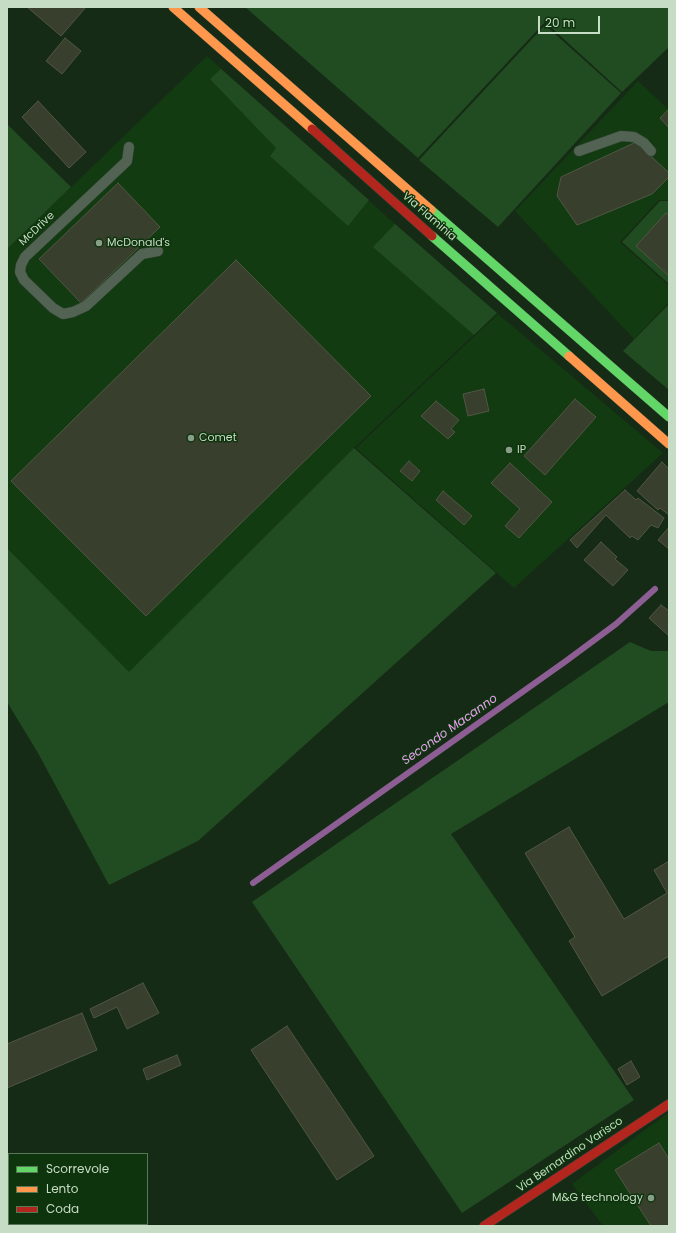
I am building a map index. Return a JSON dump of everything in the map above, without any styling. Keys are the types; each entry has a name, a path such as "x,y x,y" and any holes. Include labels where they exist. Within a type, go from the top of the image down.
{"main road":[{"name":"Via Flaminia","path":"173,7 669,444"},
{"name":"Via Flaminia","path":"200,7 669,417"},
{"name":"Via Bernardino Varisco","path":"484,1226 669,1104"}],"lane":[{"path":"579,151 621,136 634,137 644,143 651,151"},
{"name":"McDrive","path":"129,147 127,161 25,256 20,272 24,280 53,308 63,314 73,312 86,306 142,254 158,251"}],"shaded area":[{"path":"245,7 669,7 669,47 622,92 545,22 418,158"},
{"path":"545,25 621,93 498,227 419,160"},
{"path":"207,56 497,313 354,448 129,673 7,548 7,249"},
{"path":"221,69 369,200 348,226 270,156 276,148 210,79"},
{"path":"638,81 669,110 669,200 659,200 620,242 669,286 669,302 634,339 515,211"},
{"path":"7,124 71,187 7,249"},
{"path":"660,201 669,201 669,284 622,242"},
{"path":"395,224 497,313 474,335 373,247"},
{"path":"669,304 669,390 623,351"},
{"name":"IP","path":"498,314 663,453 514,588 356,448"},
{"path":"354,448 496,573 198,841 109,885 38,753 7,702 7,548 129,672"},
{"path":"630,642 651,651 669,651 669,702 451,834 634,1100 462,1213 252,902"},
{"path":"669,1112 669,1226 603,1226 572,1184"}],"building":[{"path":"27,7 86,7 61,36"},
{"path":"65,38 81,51 62,74 46,61"},
{"path":"38,101 86,152 69,168 22,117"},
{"path":"669,109 669,128 660,118"},
{"path":"636,142 669,173 669,177 652,194 577,225 557,196 561,177"},
{"name":"McDonald's","path":"118,183 160,227 81,303 39,259"},
{"path":"666,213 669,215 669,276 636,246"},
{"name":"Comet","path":"236,260 371,396 146,616 11,481"},
{"path":"484,389 489,411 468,416 463,394"},
{"path":"575,399 596,417 545,475 524,456"},
{"path":"436,401 459,420 451,429 455,432 448,439 421,416"},
{"path":"409,461 420,471 412,481 400,471"},
{"path":"662,462 669,469 669,515 660,508 658,510 637,491"},
{"path":"510,463 552,502 519,538 505,526 520,509 491,483"},
{"path":"625,490 636,500 638,498 664,518 658,528 651,525 638,540 632,536 630,538 606,515 577,548 570,540"},
{"path":"443,491 472,516 464,525 436,500"},
{"path":"669,527 669,549 658,540"},
{"path":"601,542 617,557 615,559 628,570 613,586 584,560"},
{"path":"661,605 669,611 669,636 649,618"},
{"path":"569,827 624,919 667,893 654,870 669,861 669,956 602,996 569,941 575,937 525,853"},
{"path":"143,983 159,1013 127,1029 117,1007 94,1018 90,1009"},
{"path":"82,1013 97,1050 7,1088 7,1044"},
{"path":"287,1026 374,1156 337,1180 251,1050"},
{"path":"177,1055 181,1065 147,1080 143,1069"},
{"path":"631,1061 640,1077 627,1085 618,1069"},
{"name":"M&G technology","path":"659,1143 669,1159 669,1226 651,1226 615,1170"},
{"path":"58,1225 78,1225 76,1226"}],"waterway":[{"name":"Secondo Macanno","path":"253,883 566,661 616,624 655,589"}],"traffic: fast":[{"path":"431,210 669,417"},
{"path":"432,236 569,356"}],"traffic: slow":[{"path":"173,7 312,129"},
{"path":"199,7 431,210"},
{"path":"569,356 669,444"}],"traffic: jam":[{"path":"312,129 432,236"},
{"path":"484,1226 669,1104"}],"place":[{"name":"McDonald's","path":"99,243"},
{"name":"Comet","path":"191,438"},
{"name":"IP","path":"509,450"},
{"name":"M&G technology","path":"651,1198"}]}
